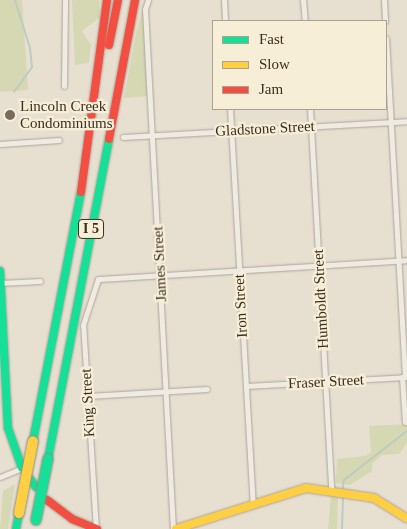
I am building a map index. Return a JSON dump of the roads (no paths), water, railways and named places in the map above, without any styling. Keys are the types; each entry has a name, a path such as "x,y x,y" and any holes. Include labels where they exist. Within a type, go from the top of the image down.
{"main road":[{"path":"95,112 107,0"},
{"name":"I 5","path":"16,529 118,0"},
{"name":"I 5","path":"35,525 136,0"},
{"path":"0,271 3,401 10,439 22,468"},
{"path":"174,529 224,516 253,504 306,488 359,494 382,502 407,519"},
{"path":"46,500 72,519 96,529"}],"street":[{"path":"64,86 66,0"},
{"name":"James Street","path":"148,0 145,9 174,529"},
{"path":"224,0 225,20"},
{"path":"303,0 305,20"},
{"path":"384,0 385,20"},
{"path":"387,59 405,422"},
{"name":"Iron Street","path":"230,110 253,504"},
{"name":"Humboldt Street","path":"310,110 331,490"},
{"name":"Gladstone Street","path":"123,138 407,121"},
{"path":"0,144 59,140"},
{"path":"160,275 407,260"},
{"name":"King Street","path":"96,529 83,325 98,278 160,275"},
{"path":"0,283 40,281"},
{"name":"Fraser Street","path":"246,386 404,377"},
{"path":"88,396 207,389"},
{"path":"0,477 22,468"}],"waterway":[{"path":"14,92 32,67 30,48 15,0"},
{"path":"342,492 344,480 407,431"},
{"path":"342,529 343,497"}],"place":[{"name":"Lincoln Creek Condominiums","path":"10,115"}]}
